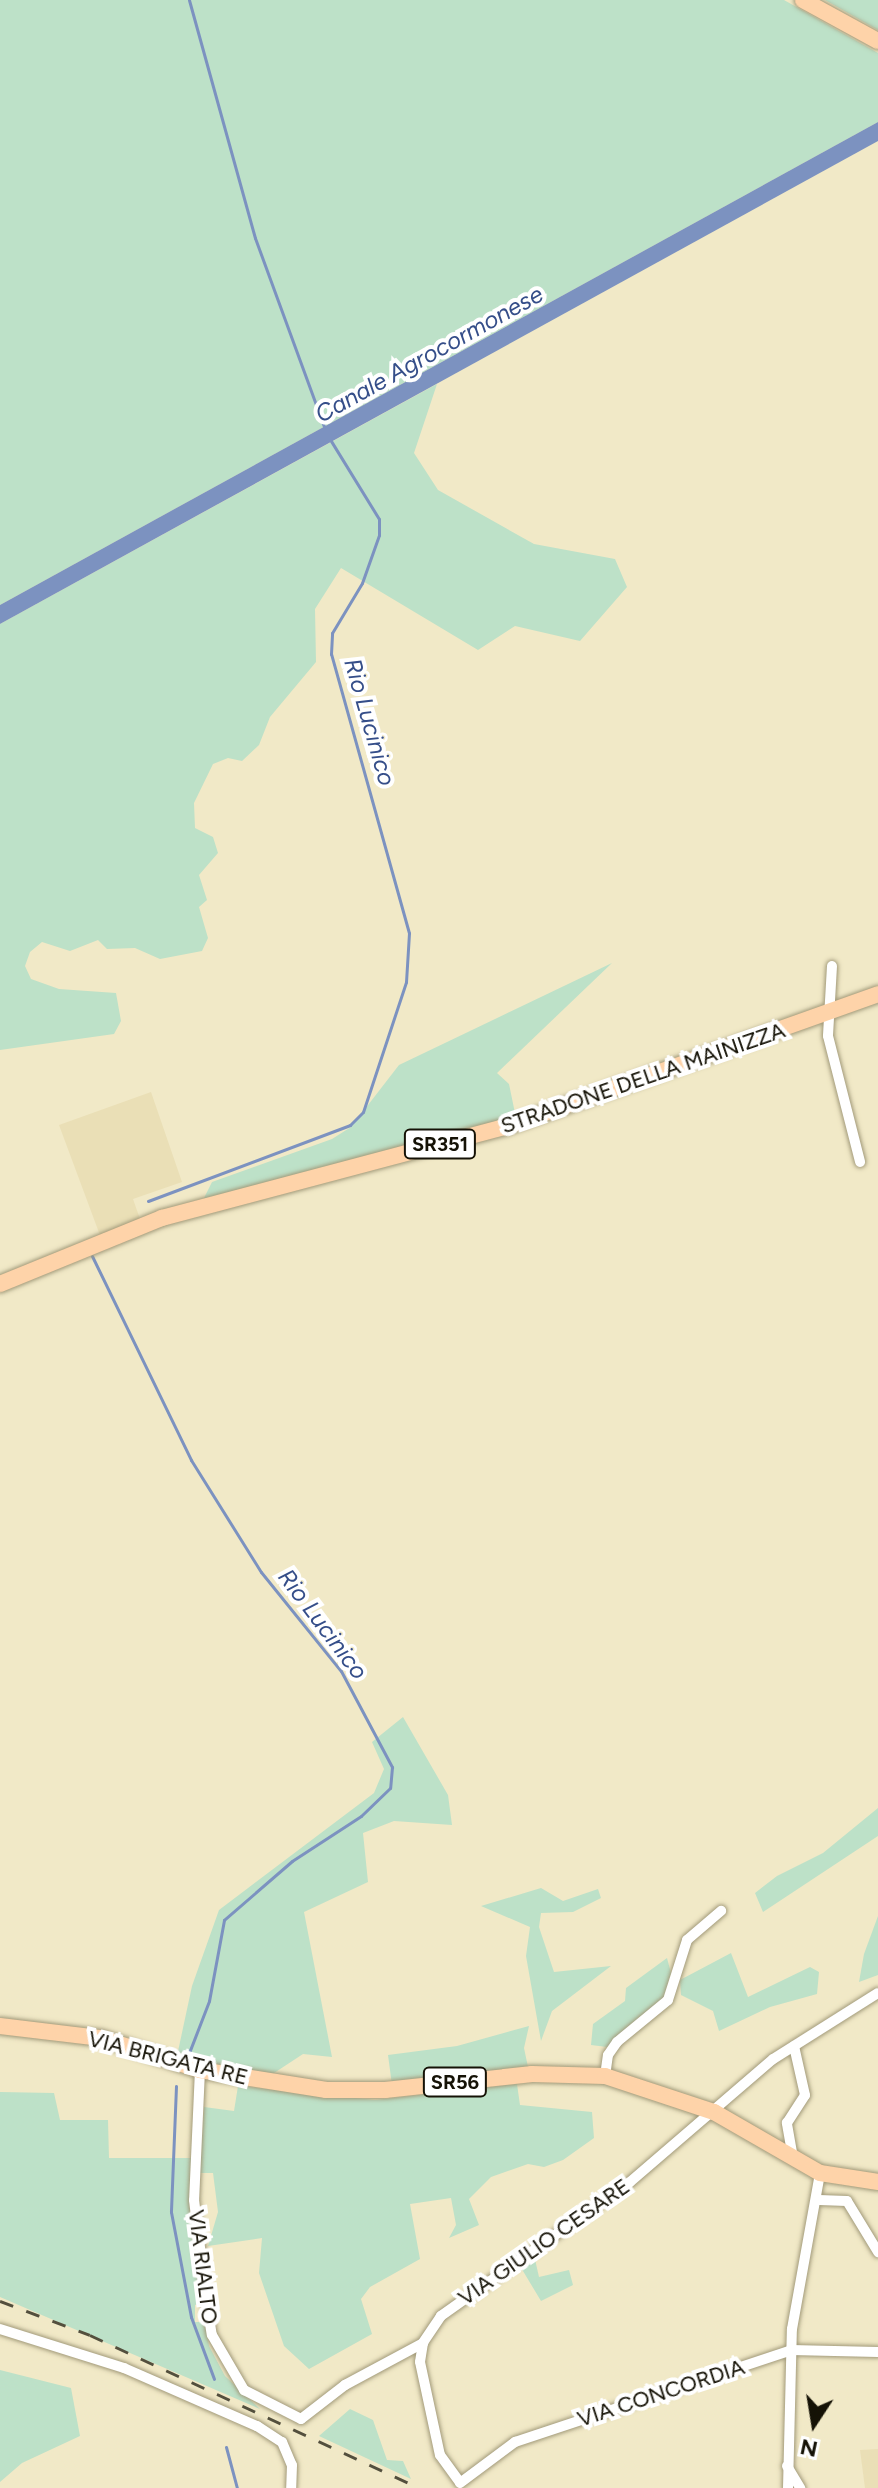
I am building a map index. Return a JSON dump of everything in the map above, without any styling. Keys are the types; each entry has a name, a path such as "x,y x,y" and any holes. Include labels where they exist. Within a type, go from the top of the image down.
{"main road":[{"path":"803,0 878,41"},
{"name":"STRADONE DELLA MAINIZZA","path":"0,1284 162,1218 505,1127 878,994"},
{"name":"VIA BRIGATA RE","path":"0,2026 101,2038 192,2068 326,2090 385,2090 532,2074 605,2076 714,2112"},
{"name":"SR56","path":"714,2112 820,2173 878,2182"}],"street":[{"path":"832,966 828,1036 860,1162"},
{"path":"605,2076 608,2055 617,2042 668,2000 687,1940 721,1911"},
{"name":"VIA GIULIO CESARE","path":"423,2343 441,2316 630,2182 794,2046 878,1993"},
{"path":"793,2158 787,2123 805,2095 794,2046"},
{"name":"VIA RIALTO","path":"192,2068 194,2200 208,2311 212,2335 244,2390 301,2419 345,2385 423,2343"},
{"path":"788,2488 786,2464 791,2350 819,2200 820,2173"},
{"path":"850,2180 847,2201 878,2252"},
{"path":"819,2200 847,2201"},
{"path":"0,2329 124,2368 257,2426 282,2442 292,2465 291,2488"},
{"name":"VIA CONCORDIA","path":"423,2343 420,2362 440,2455 460,2483 515,2442 791,2350 878,2352"},
{"path":"786,2464 800,2488"}],"shaded area":[{"path":"151,1092 182,1182 133,1199 140,1219 101,1238 59,1125"},
{"path":"878,2449 878,2488 865,2488 860,2450"}],"green space":[{"path":"0,0 784,0 878,53 878,122 0,605"},
{"path":"825,0 878,0 878,30 876,29"},
{"path":"437,384 414,453 438,490 534,544 615,559 627,587 580,641 515,626 478,650 341,568 315,609 316,662 270,717 259,745 242,761 228,758 213,764 194,803 195,828 213,837 218,853 199,875 207,900 199,907 208,938 202,951 160,959 135,948 107,949 98,940 70,951 42,942 30,952 25,966 31,979 59,989 116,993 121,1021 114,1034 0,1050 0,624"},
{"path":"612,963 497,1073 509,1084 516,1118 203,1200 212,1182 332,1139 351,1127 399,1065"},
{"path":"403,1717 448,1795 452,1825 394,1821 363,1833 368,1882 304,1912 332,2057 303,2054 268,2077 177,2056 192,1986 219,1910 374,1793 384,1769 372,1742"},
{"path":"878,1808 878,1836 763,1912 755,1893 777,1876 823,1853"},
{"path":"541,1888 563,1901 598,1889 601,1898 573,1912 541,1913 539,1927 554,1972 611,1966 552,2011 541,2041 526,1956 530,1927 481,1906"},
{"path":"878,1916 878,1975 859,1982 864,1954"},
{"path":"731,1953 748,1997 810,1967 819,1972 817,1994 770,2007 719,2031 713,2011 681,1995 680,1980"},
{"path":"667,1958 671,1973 663,1999 607,2047 591,2045 593,2024 625,2001 626,1988"},
{"path":"529,2026 524,2048 528,2067 392,2085 388,2055 457,2046"},
{"path":"517,2084 520,2105 592,2112 594,2138 563,2160 544,2167 528,2164 491,2177 469,2199 479,2225 449,2238 456,2225 451,2198 410,2204 420,2259 370,2287 361,2299 372,2334 309,2369 284,2346 259,2273 262,2238 208,2246 218,2212 213,2173 200,2173 204,2107 234,2111 238,2086 375,2100"},
{"path":"0,2092 54,2093 60,2120 108,2120 109,2158 191,2158 189,2203 202,2303 195,2305 195,2322 205,2322 209,2346 225,2376 260,2409 0,2297"},
{"path":"534,2255 539,2277 569,2270 573,2285 541,2301 520,2266"},
{"path":"0,2370 71,2388 80,2436 22,2463 0,2482"},
{"path":"350,2409 373,2420 387,2460 403,2461 411,2479 319,2436"}],"water":[{"path":"878,122 878,141 0,624 0,605"}],"waterway":[{"name":"Rio Lucinico","path":"189,0 255,238 324,427"},
{"name":"Rio Lucinico","path":"148,1201 350,1125 363,1112 406,982 409,933 331,654 332,633 362,583 379,535 379,519 331,441"},
{"name":"Rio Lucinico","path":"92,1256 191,1460 261,1572 341,1671 392,1767 390,1788 361,1816 292,1861 224,1920 209,2001 187,2058"},
{"name":"Rio Lucinico","path":"176,2086 171,2212 191,2317 214,2379"},
{"name":"Rio Lucinico","path":"226,2447 237,2488"}],"railway":[{"path":"0,2301 90,2335 419,2488"}],"water label":[{"name":"Canale Agrocormonese","path":"429,354"}]}
